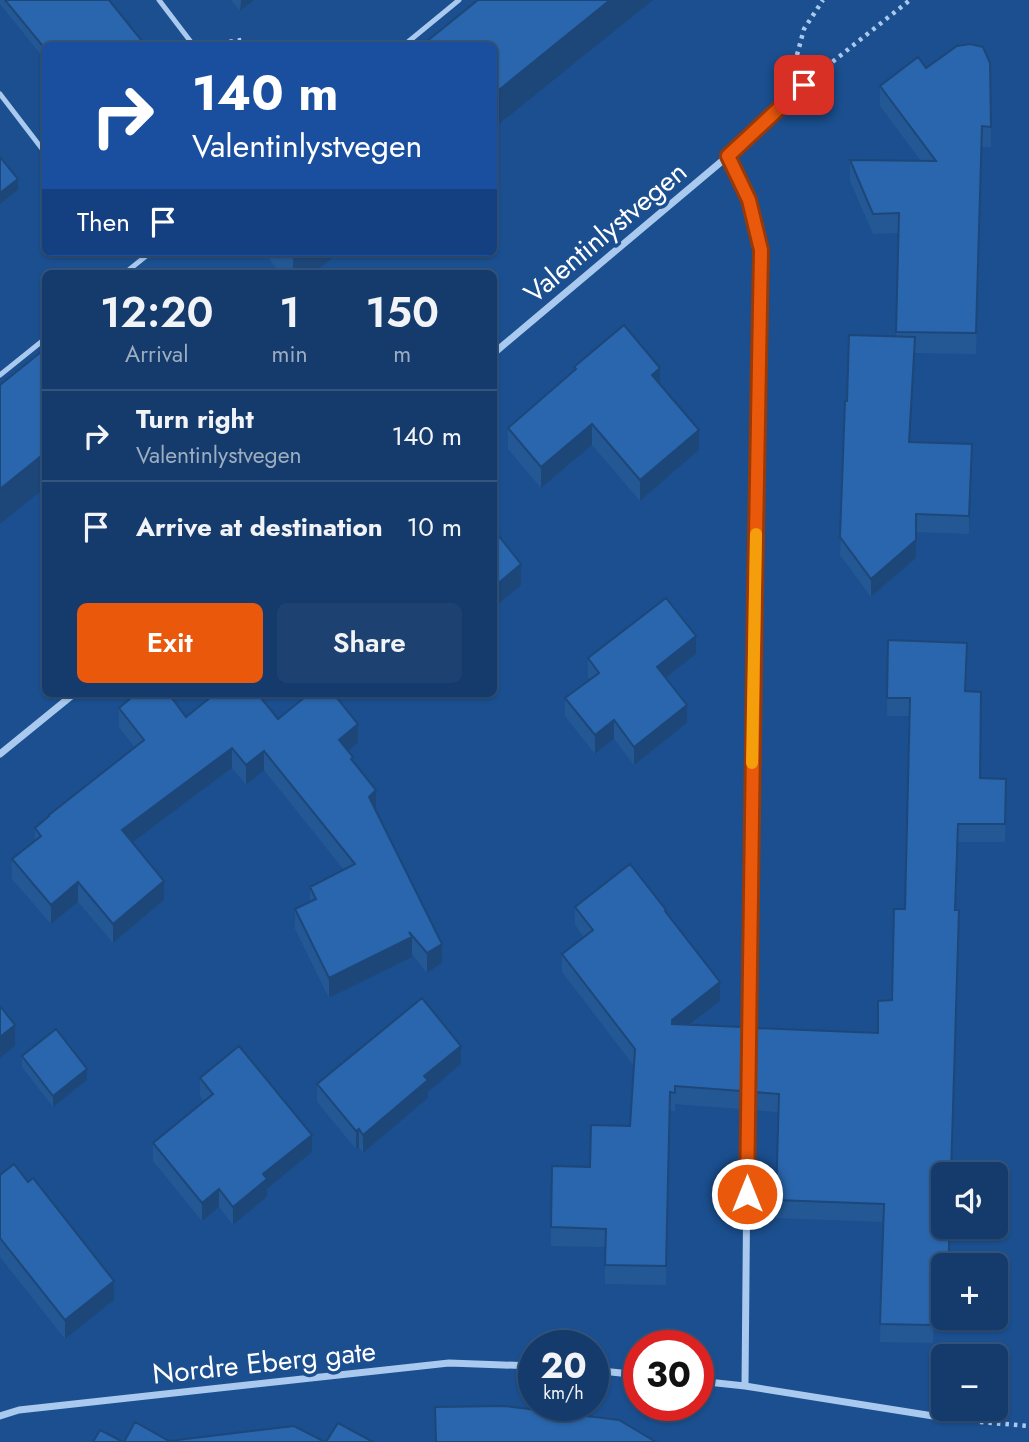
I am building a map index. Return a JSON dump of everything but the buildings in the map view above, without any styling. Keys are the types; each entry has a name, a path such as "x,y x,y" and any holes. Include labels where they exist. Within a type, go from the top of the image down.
{"street":[{"name":"Valentinlystvegen","path":"497,350 728,156 804,85"},
{"path":"728,156 749,200 761,250 748,1029 746,1385"},
{"path":"0,754 70,697"},
{"name":"Nordre Eberg gate","path":"0,1416 19,1410 449,1363 518,1365"},
{"path":"714,1382 746,1385 931,1416"}],"lane":[{"path":"159,0 191,42"},
{"path":"408,42 459,0"},
{"path":"0,94 42,149"},
{"path":"129,270 145,256"},
{"path":"0,375 42,341"}],"path":[{"path":"786,101 804,29 823,0"},
{"path":"804,85 910,0"},
{"path":"974,1421 1029,1426"}],"slow traffic":[{"path":"752,763 756,534"}],"route":[{"path":"747,1194 761,250 749,200 728,156 804,85"}]}
